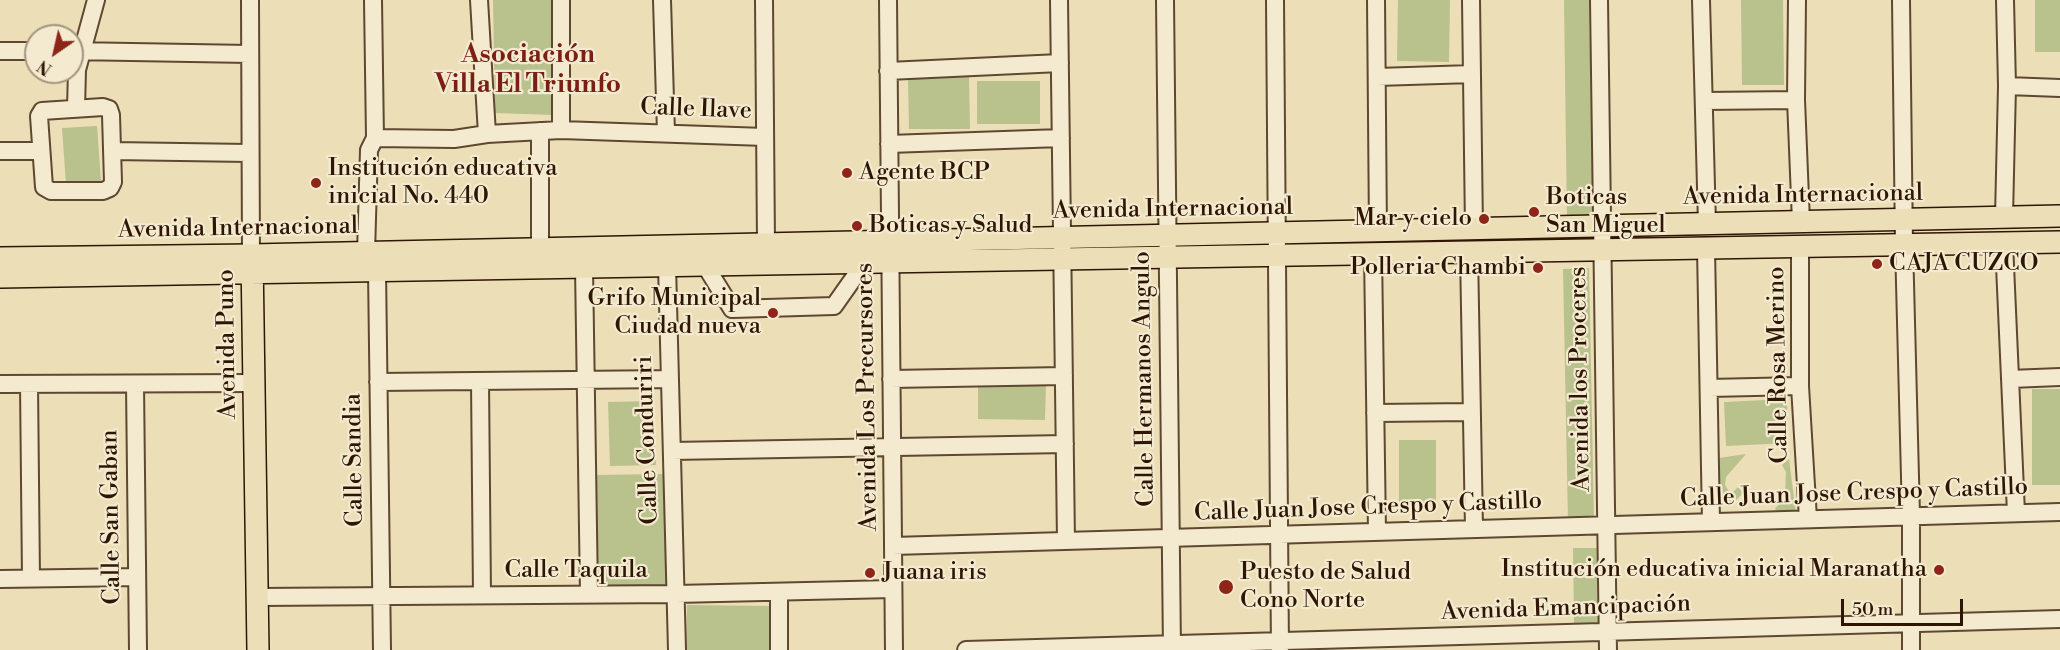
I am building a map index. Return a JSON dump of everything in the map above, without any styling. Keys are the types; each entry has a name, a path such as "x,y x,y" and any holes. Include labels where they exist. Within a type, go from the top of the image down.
{"main road":[{"name":"Avenida Internacional","path":"0,277 252,264 540,258 765,244 890,251 1062,248 1167,236 2060,216"},
{"name":"Avenida Internacional","path":"1062,248 1168,257 2060,242"},
{"name":"Avenida Internacional","path":"540,258 584,267 865,262 890,251"},
{"name":"Avenida Internacional","path":"0,258 252,264"},
{"name":"Avenida Puno","path":"252,264 258,650"}],"street":[{"path":"84,32 96,0"},
{"name":"Avenida Puno","path":"250,0 249,153 252,264"},
{"name":"Calle Sandia","path":"373,0 375,138 369,150 378,382 382,650"},
{"path":"478,0 487,134"},
{"path":"561,0 561,130"},
{"path":"662,0 666,132"},
{"path":"764,0 765,244"},
{"name":"Avenida Los Precursores","path":"888,0 894,650"},
{"path":"1059,0 1066,541"},
{"name":"Calle Hermanos Angulo","path":"1165,0 1172,647"},
{"path":"1275,0 1280,646"},
{"path":"1376,0 1378,231"},
{"path":"1471,0 1474,229"},
{"name":"Avenida los Proceres","path":"1599,0 1608,650"},
{"path":"1701,0 1707,224"},
{"path":"1797,0 1796,100 1801,222"},
{"path":"1901,0 1911,516 1911,650"},
{"path":"2004,218 2007,86 2005,0"},
{"path":"0,51 24,51"},
{"path":"84,51 250,54"},
{"path":"888,71 1060,63"},
{"path":"1377,77 1472,74"},
{"path":"76,108 77,84"},
{"path":"2007,86 2060,88"},
{"path":"1704,102 1796,100"},
{"path":"103,107 109,109 113,182 110,188 103,191 51,191 44,188 40,151 39,116 42,111 103,107"},
{"name":"Calle Ilave","path":"375,138 454,139 487,134 561,130 765,137"},
{"path":"540,131 540,258"},
{"path":"889,144 1061,138"},
{"path":"0,151 40,151"},
{"path":"112,151 249,153"},
{"path":"2004,243 2016,513"},
{"name":"Calle Rosa Merino","path":"1800,246 1800,386 1808,519"},
{"path":"1706,248 1711,522"},
{"path":"1469,252 1474,529"},
{"path":"1373,253 1377,532"},
{"path":"705,265 732,309 834,306 865,262"},
{"name":"Calle Conduriri","path":"667,265 677,650"},
{"path":"584,267 589,594"},
{"path":"891,379 1064,376"},
{"path":"2010,379 2060,377"},
{"path":"378,382 670,379"},
{"path":"480,381 482,595"},
{"path":"0,384 254,383"},
{"path":"29,384 31,578"},
{"name":"Calle San Gaban","path":"135,384 138,650"},
{"path":"1709,388 1800,386"},
{"path":"1375,413 1471,412"},
{"path":"672,451 1065,444"},
{"name":"Calle Juan Jose Crespo y Castillo","path":"893,546 2060,512"},
{"path":"0,579 137,577"},
{"name":"Calle Taquila","path":"258,597 676,594 893,589"},
{"path":"779,592 779,650"},
{"name":"Avenida Emancipación","path":"966,650 1473,643 1608,632 2060,619"}],"green space":[{"path":"493,0 552,0 554,115 495,113"},
{"path":"1398,0 1450,0 1449,62 1397,61"},
{"path":"1564,0 1589,0 1593,221 1567,221"},
{"path":"1741,0 1783,0 1784,85 1742,85"},
{"path":"2035,0 2060,0 2060,52 2035,52"},
{"path":"908,77 969,77 970,129 909,129"},
{"path":"977,81 1040,81 1040,124 977,124"},
{"path":"97,126 101,182 66,184 62,128"},
{"path":"1589,268 1594,521 1568,521 1563,269"},
{"path":"978,382 1046,383 1045,420 978,419"},
{"path":"2032,389 2060,389 2060,485 2032,485"},
{"path":"1787,399 1788,443 1726,446 1724,402"},
{"path":"653,401 656,465 610,466 608,402"},
{"path":"1399,440 1436,440 1436,505 1399,505"},
{"path":"1746,454 1726,477 1725,485 1728,490 1733,492 1738,487 1743,493 1729,507 1720,496 1719,458"},
{"path":"1789,459 1796,514 1778,514 1775,508 1785,494 1786,472 1782,465"},
{"path":"663,474 666,587 597,587 596,475"},
{"path":"1573,548 1597,548 1598,622 1574,623"},
{"path":"687,605 772,606 772,650 686,650"}],"place":[{"name":"Agente BCP","path":"847,173"},
{"name":"Institución educativa inicial No. 440","path":"316,183"},
{"name":"Boticas San Miguel","path":"1534,212"},
{"name":"Mar y cielo","path":"1484,219"},
{"name":"Boticas y Salud","path":"857,226"},
{"name":"CAJA CUZCO","path":"1877,264"},
{"name":"Polleria Chambi","path":"1538,268"},
{"name":"Grifo Municipal Ciudad nueva","path":"773,313"},
{"name":"Institución educativa inicial Maranatha","path":"1939,570"},
{"name":"Juana iris","path":"870,573"},
{"name":"Puesto de Salud Cono Norte","path":"1226,587"}],"district":[{"name":"Asociación Villa El Triunfo","path":"528,70"}]}
